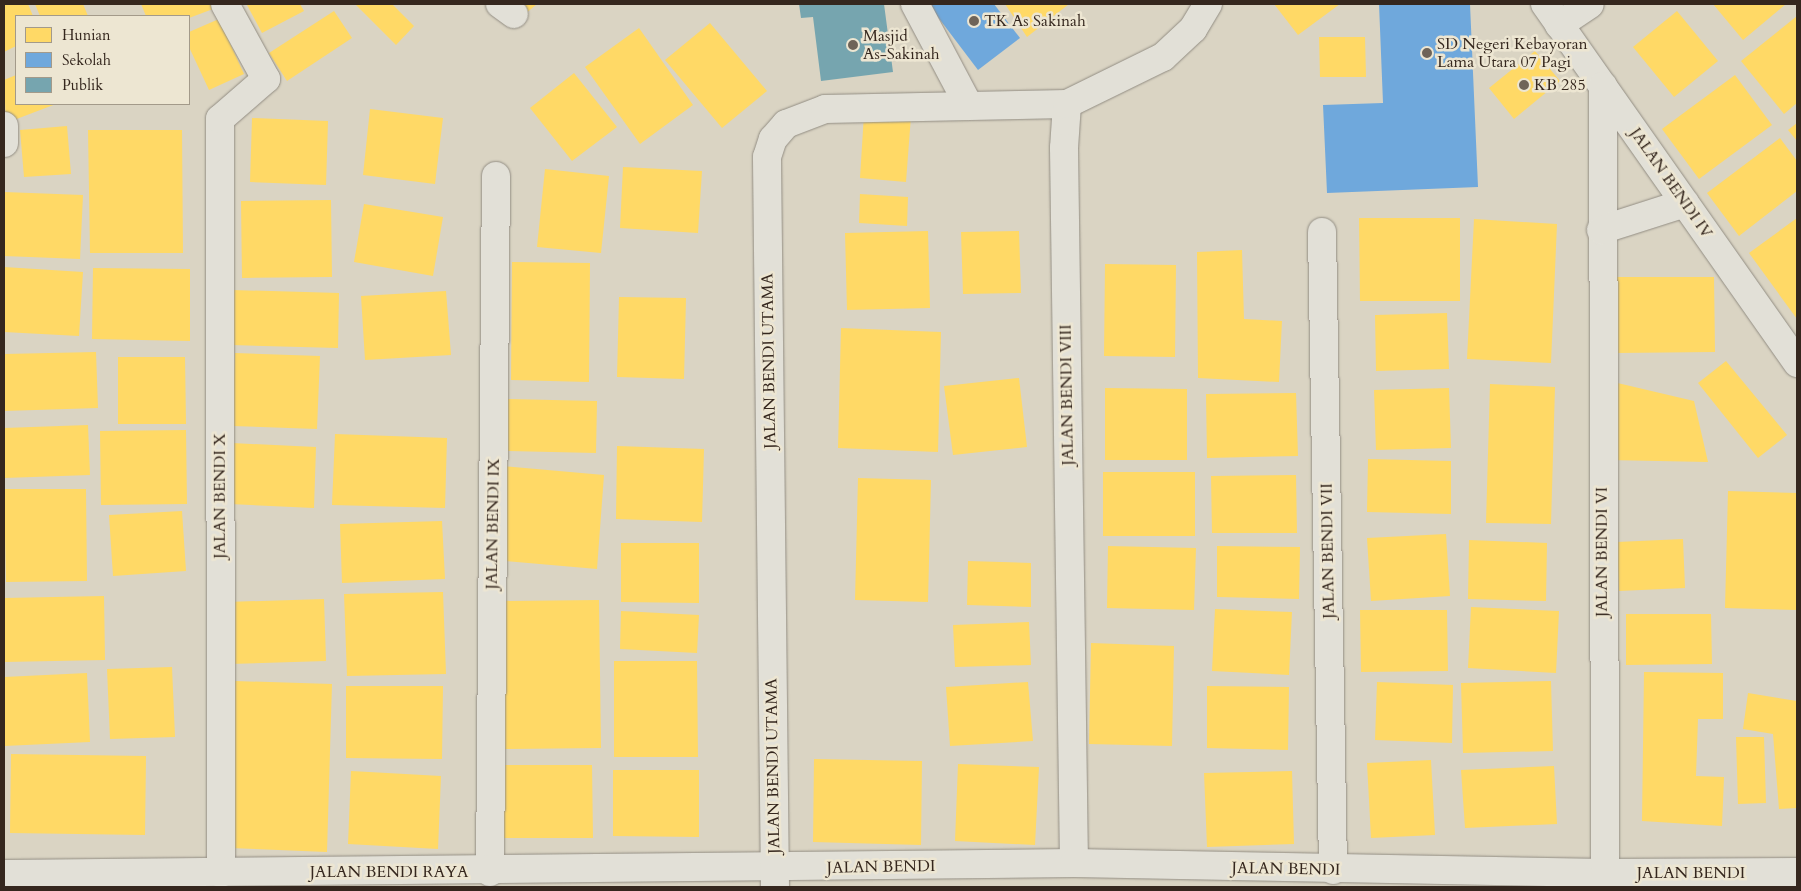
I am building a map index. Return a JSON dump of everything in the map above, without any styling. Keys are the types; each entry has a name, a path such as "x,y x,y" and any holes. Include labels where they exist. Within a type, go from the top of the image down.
{"street":[{"name":"JALAN BENDI X","path":"221,873 220,119 266,79 226,4"},
{"path":"915,4 969,106"},
{"path":"1067,104 1164,57 1192,29 1208,4"},
{"path":"1552,14 1590,4"},
{"name":"JALAN BENDI IV","path":"1552,14 1797,363"},
{"name":"JALAN BENDI VI","path":"1602,86 1605,874"},
{"name":"JALAN BENDI UTAMA","path":"775,878 767,157 773,139 786,124 825,109 1067,104"},
{"name":"JALAN BENDI VIII","path":"1067,104 1064,148 1074,863"},
{"path":"4,126 4,142"},
{"name":"JALAN BENDI IX","path":"490,872 496,176"},
{"path":"1602,230 1685,203"},
{"name":"JALAN BENDI VII","path":"1322,232 1333,870"},
{"name":"JALAN BENDI","path":"775,878 1074,863 1333,870 1605,874 1797,872"},
{"name":"JALAN BENDI RAYA","path":"4,874 490,872 775,878"}],"building: Hunian":[{"path":"4,4 28,4 33,15 15,15 15,46 4,52"},
{"path":"35,4 83,4 88,15 40,15"},
{"path":"141,4 211,4 213,9 190,18 190,15 146,15"},
{"path":"300,4 304,11 262,33 247,5"},
{"path":"355,4 392,4 414,26 396,45"},
{"path":"517,4 537,4 525,14"},
{"path":"1005,4 1069,4 1027,37"},
{"path":"1274,4 1340,4 1298,35"},
{"path":"1713,4 1786,4 1743,40"},
{"path":"334,11 352,38 287,81 269,53"},
{"path":"1677,11 1718,61 1674,97 1633,47"},
{"path":"1797,16 1797,103 1784,114 1741,61"},
{"path":"219,19 244,74 209,90 190,49 190,32"},
{"path":"710,23 767,91 722,128 665,60"},
{"path":"639,28 693,105 640,144 585,67"},
{"path":"1319,37 1365,37 1366,77 1320,77"},
{"name":"KB 285","path":"1535,51 1560,81 1514,119 1489,88"},
{"path":"574,73 617,127 572,161 530,108"},
{"path":"15,75 15,105 53,105 6,123 4,80"},
{"path":"1735,75 1772,125 1699,179 1662,129"},
{"path":"370,109 443,118 435,184 363,175"},
{"path":"864,114 911,116 906,182 860,178"},
{"path":"252,118 328,121 326,185 250,182"},
{"path":"1797,123 1797,141 1788,130"},
{"path":"67,126 71,174 24,177 20,130"},
{"path":"88,130 182,130 183,253 90,253"},
{"path":"1780,138 1797,161 1797,191 1739,236 1707,193"},
{"path":"623,167 702,171 698,233 620,228"},
{"path":"545,169 609,176 601,253 537,247"},
{"path":"4,192 83,195 80,259 4,256"},
{"path":"860,194 908,197 907,226 859,223"},
{"path":"331,200 332,277 242,278 241,201"},
{"path":"364,204 443,217 433,276 354,262"},
{"path":"1359,218 1460,218 1460,301 1360,301"},
{"path":"1797,218 1797,319 1749,253"},
{"path":"1474,219 1557,224 1551,363 1467,359"},
{"path":"928,231 930,308 847,310 845,233"},
{"path":"1019,231 1021,293 963,294 961,232"},
{"path":"1242,250 1244,319 1282,321 1279,382 1198,378 1197,252"},
{"path":"512,262 590,263 589,382 511,380"},
{"path":"1105,264 1176,265 1175,357 1104,356"},
{"path":"4,267 83,272 79,336 4,332"},
{"path":"93,268 190,269 190,341 92,339"},
{"path":"1615,277 1714,277 1715,352 1616,353"},
{"path":"232,290 339,293 338,348 231,345"},
{"path":"446,291 451,355 365,360 361,296"},
{"path":"619,297 686,298 684,379 617,377"},
{"path":"1447,313 1449,369 1376,371 1375,315"},
{"path":"841,328 941,332 938,452 838,448"},
{"path":"96,352 98,408 4,411 4,354"},
{"path":"235,353 320,356 317,429 232,426"},
{"path":"118,357 185,357 186,424 118,424"},
{"path":"1726,361 1787,435 1758,458 1698,383"},
{"path":"1019,378 1027,447 953,455 944,386"},
{"path":"1609,381 1694,401 1708,462 1608,460"},
{"path":"1490,384 1555,387 1551,524 1486,523"},
{"path":"1105,388 1187,389 1187,460 1105,460"},
{"path":"1449,388 1451,448 1376,450 1374,390"},
{"path":"1296,393 1298,456 1207,458 1206,394"},
{"path":"507,399 597,401 596,453 507,451"},
{"path":"88,425 90,475 4,478 4,428"},
{"path":"186,430 187,504 101,505 100,431"},
{"path":"335,434 447,438 445,508 332,505"},
{"path":"232,443 316,447 314,508 230,504"},
{"path":"617,446 704,449 702,522 616,519"},
{"path":"1368,459 1451,461 1451,514 1367,512"},
{"path":"501,466 604,475 597,569 494,560"},
{"path":"1103,472 1195,472 1195,536 1103,536"},
{"path":"1296,475 1297,533 1212,533 1211,476"},
{"path":"858,478 931,480 928,602 855,600"},
{"path":"4,489 86,489 87,581 6,582"},
{"path":"1728,491 1797,493 1797,610 1725,608"},
{"path":"182,511 186,571 113,576 109,515"},
{"path":"442,521 445,579 342,583 340,524"},
{"path":"1446,534 1450,596 1371,601 1367,538"},
{"path":"1683,539 1685,588 1619,591 1617,542"},
{"path":"1469,540 1547,543 1546,601 1468,599"},
{"path":"621,543 699,543 699,603 621,602"},
{"path":"1108,546 1196,548 1194,610 1107,608"},
{"path":"1217,546 1300,547 1299,599 1217,597"},
{"path":"968,561 1031,563 1031,607 967,605"},
{"path":"443,592 446,674 347,676 344,594"},
{"path":"104,596 105,660 4,662 4,598"},
{"path":"324,599 326,661 229,664 226,602"},
{"path":"599,600 601,748 498,749 495,601"},
{"path":"1471,607 1559,611 1556,673 1468,668"},
{"path":"1215,609 1292,612 1289,675 1212,671"},
{"path":"1360,610 1447,610 1448,671 1361,672"},
{"path":"621,611 699,615 697,653 620,649"},
{"path":"1626,614 1711,614 1712,664 1626,665"},
{"path":"1029,622 1031,665 955,667 953,625"},
{"path":"1091,643 1174,646 1172,746 1089,744"},
{"path":"614,661 697,661 698,757 614,757"},
{"path":"172,667 175,737 110,739 107,669"},
{"path":"1644,672 1723,673 1723,719 1698,719 1696,776 1724,777 1722,826 1642,821"},
{"path":"87,673 90,742 4,746 4,677"},
{"path":"235,681 332,684 327,852 230,848"},
{"path":"1551,681 1553,751 1463,753 1461,683"},
{"path":"1028,682 1033,741 950,746 946,687"},
{"path":"1377,682 1453,685 1452,743 1375,740"},
{"path":"346,686 443,686 442,759 346,758"},
{"path":"1207,686 1289,687 1288,750 1207,748"},
{"path":"1748,693 1797,701 1797,808 1779,809 1773,734 1743,729"},
{"path":"1736,737 1764,737 1766,803 1738,804"},
{"path":"11,754 146,756 145,835 10,833"},
{"path":"814,759 922,761 921,845 813,842"},
{"path":"1431,760 1435,835 1371,838 1367,763"},
{"path":"958,764 1039,767 1035,845 955,841"},
{"path":"503,765 592,765 593,838 503,838"},
{"path":"1554,766 1557,824 1465,828 1461,770"},
{"path":"613,770 699,770 699,837 613,836"},
{"path":"351,771 441,776 438,849 348,844"},
{"path":"1292,771 1294,844 1207,847 1204,773"}],"building: Sekolah":[{"name":"TK As Sakinah","path":"928,4 994,4 1020,38 978,70"},
{"name":"SD Negeri Kebayoran Lama Utara 07 Pagi","path":"1379,4 1470,4 1478,187 1327,193 1323,105 1383,103"}],"building: Publik":[{"name":"Masjid As-Sakinah","path":"799,4 884,4 893,72 821,81 813,17 801,18"}],"place":[{"name":"TK As Sakinah","path":"974,21"},
{"name":"Masjid As-Sakinah","path":"853,45"},
{"name":"SD Negeri Kebayoran Lama Utara 07 Pagi","path":"1427,53"},
{"name":"KB 285","path":"1524,85"}]}
